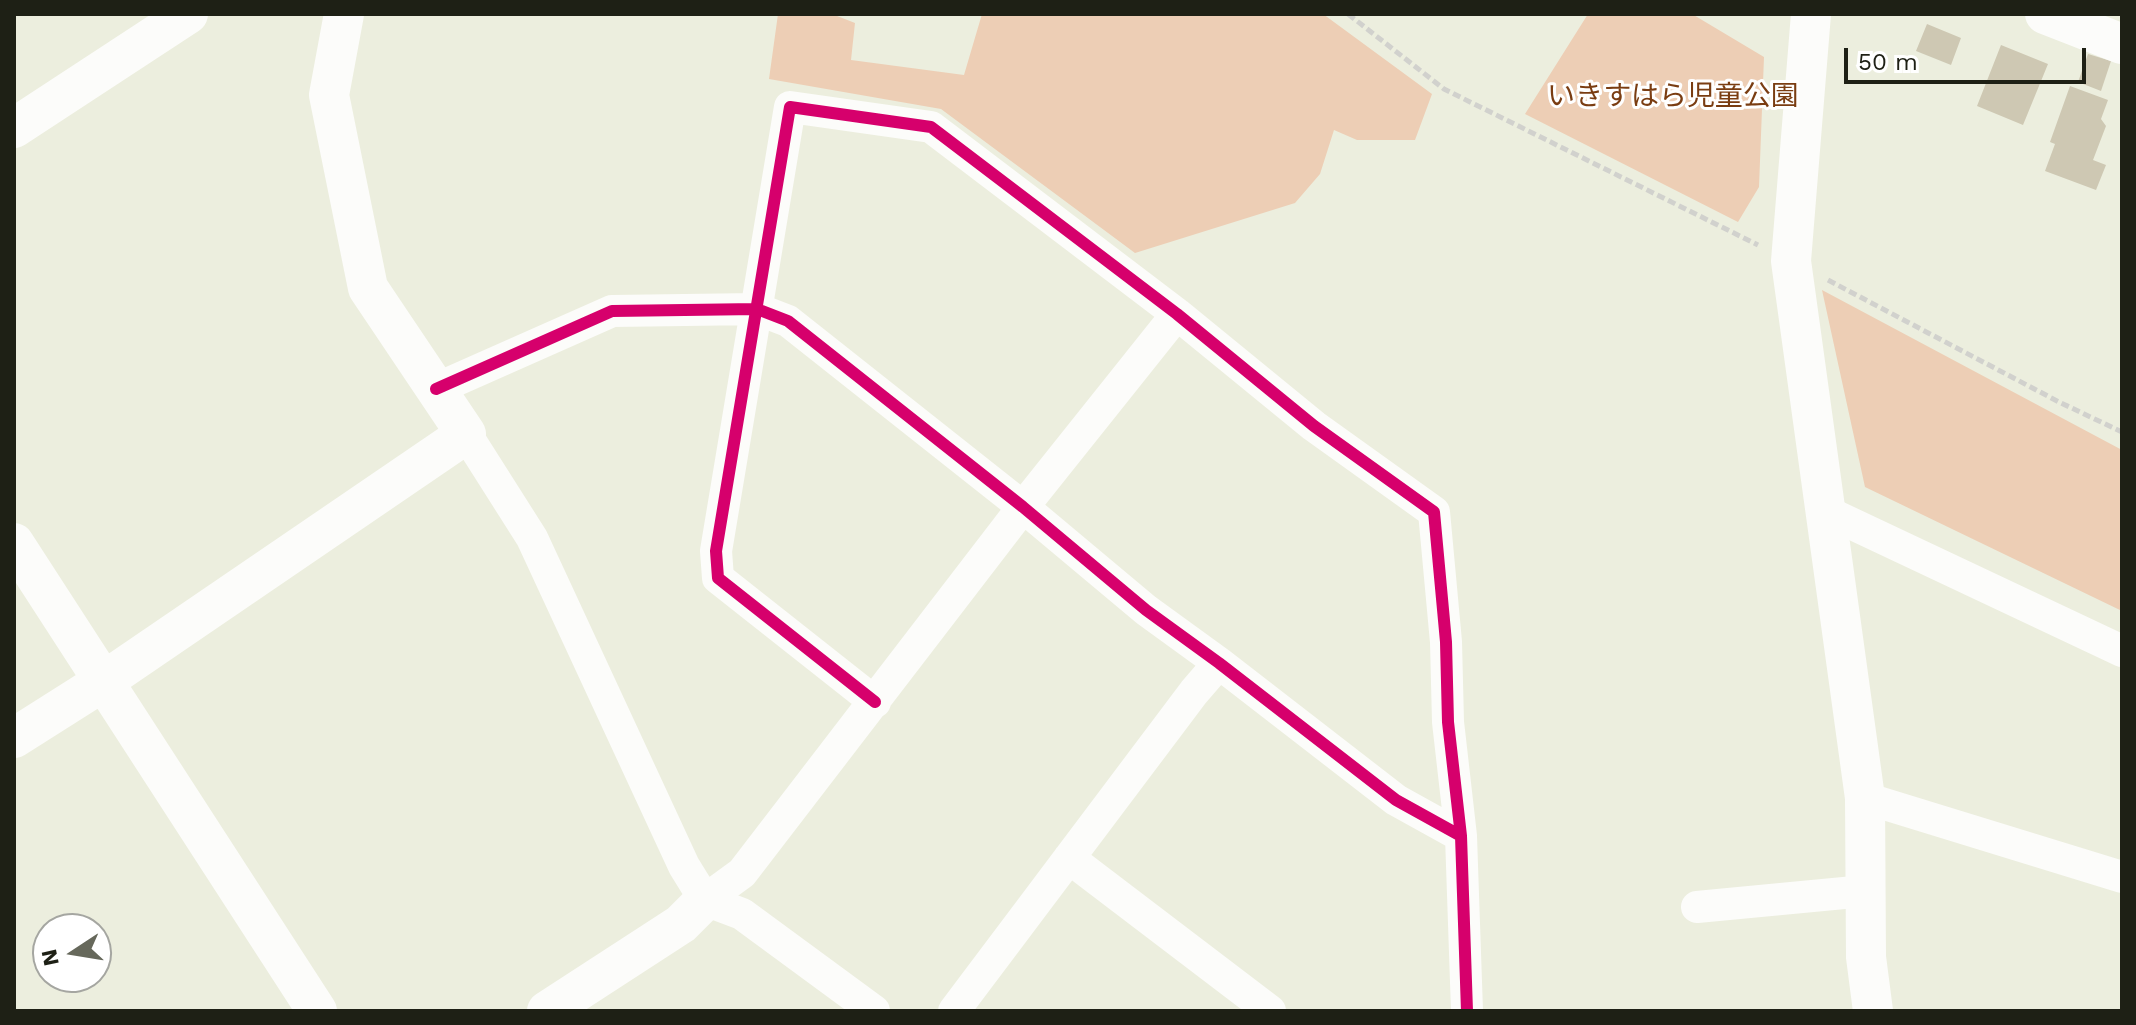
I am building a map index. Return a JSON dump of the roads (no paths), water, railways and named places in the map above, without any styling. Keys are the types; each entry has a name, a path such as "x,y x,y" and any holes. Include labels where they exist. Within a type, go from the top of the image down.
{"street":[{"path":"14,128 188,14"},
{"path":"344,14 329,95 368,288 532,538 684,866 705,900 742,914 874,1011"},
{"path":"1811,14 1791,261 1865,798 1866,957 1873,1011"},
{"path":"2045,14 2122,44"},
{"path":"875,702 718,578 716,551 790,107 931,127 1177,314 1314,426 1434,512 1446,642 1448,722 1461,836 1467,1011"},
{"path":"436,389 612,311 757,309 788,321 1023,507 1146,610 1396,800 1461,836"},
{"path":"547,1011 681,924 705,900 742,873 1023,507 1177,314"},
{"path":"14,738 104,681 466,434"},
{"path":"1825,511 2122,651"},
{"path":"14,543 317,1011"},
{"path":"954,1011 1219,663"},
{"path":"1865,798 2122,877"},
{"path":"1069,858 1270,1011"},
{"path":"1697,907 1865,891"}],"park label":[{"name":"いきすはら児童公園","path":"1673,97"}]}
